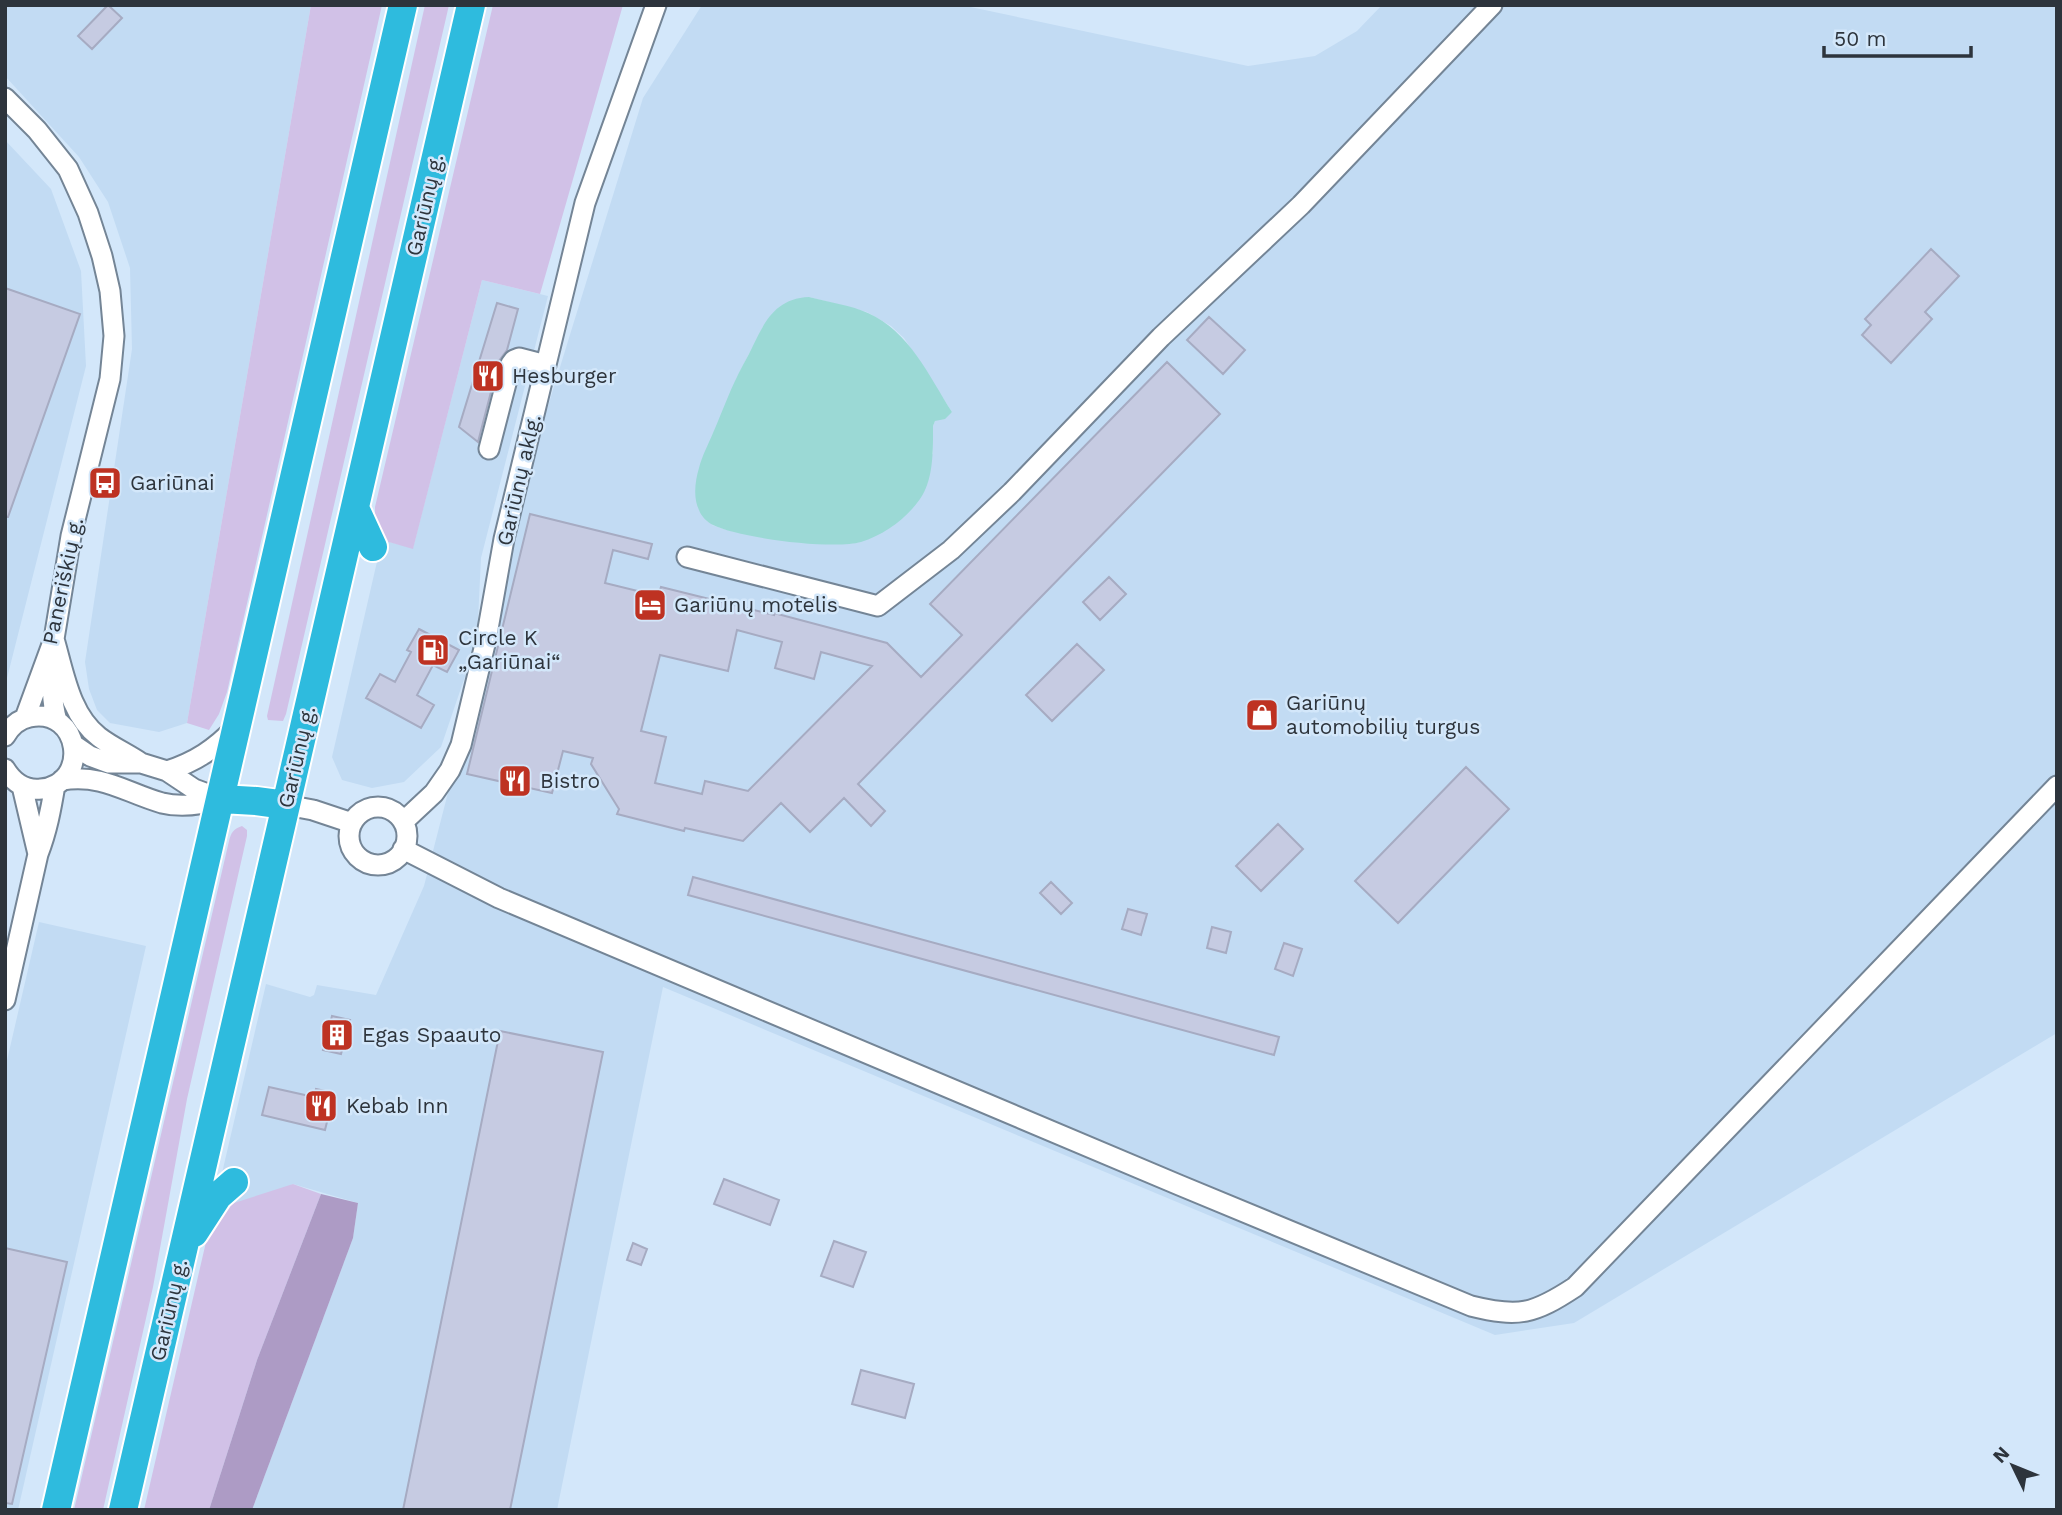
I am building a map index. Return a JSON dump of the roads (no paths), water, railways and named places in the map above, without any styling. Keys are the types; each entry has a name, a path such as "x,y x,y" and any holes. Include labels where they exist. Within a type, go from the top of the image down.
{"highway":[{"path":"56,1510 402,5"},
{"name":"Gariūnų g.","path":"123,1510 471,5"},
{"path":"355,508 373,547"},
{"path":"221,799 286,805"},
{"path":"182,1254 218,1196 234,1182"}],"street":[{"name":"Gariūnų aklg.","path":"403,822 434,793 450,770 461,744 486,640 503,539 585,203 656,5"},
{"path":"687,557 878,606 951,550 1012,492 1161,337 1301,205 1492,5"},
{"name":"Paneriškių g.","path":"5,98 37,130 68,169 88,213 102,256 110,291 114,336 110,379 71,536 54,639 25,718 16,723 5,736"},
{"path":"489,449 511,364 519,358 546,365"},
{"path":"54,639 52,689 57,721"},
{"path":"54,639 75,706 85,723 98,736 141,763 167,771 194,789 221,799"},
{"path":"5,1000 38,854 59,783 70,770 74,758 74,745 65,727 47,717 25,718"},
{"path":"167,771 202,756 220,744 236,727"},
{"path":"74,745 90,756 109,763 141,763"},
{"path":"5,769 13,780 22,786 43,789 79,778 92,779 163,803 187,806 221,799"},
{"path":"22,786 38,854"},
{"path":"403,849 499,898 1471,1306 1500,1313 1528,1311 1552,1302 1575,1287 2057,786"},
{"path":"286,805 352,823"},
{"path":"380,807 397,814 403,822 406,840 398,856 381,864 363,860 356,855 349,840 352,823 364,811 380,807"}],"place":[{"name":"Hesburger","path":"488,376"},
{"name":"Gariūnai","path":"105,483"},
{"name":"Gariūnų motelis","path":"650,605"},
{"name":"Circle K „Gariūnai“","path":"433,650"},
{"name":"Gariūnų automobilių turgus","path":"1262,715"},
{"name":"Bistro","path":"515,781"},
{"name":"Egas Spaauto","path":"337,1035"},
{"name":"Kebab Inn","path":"321,1106"}]}
